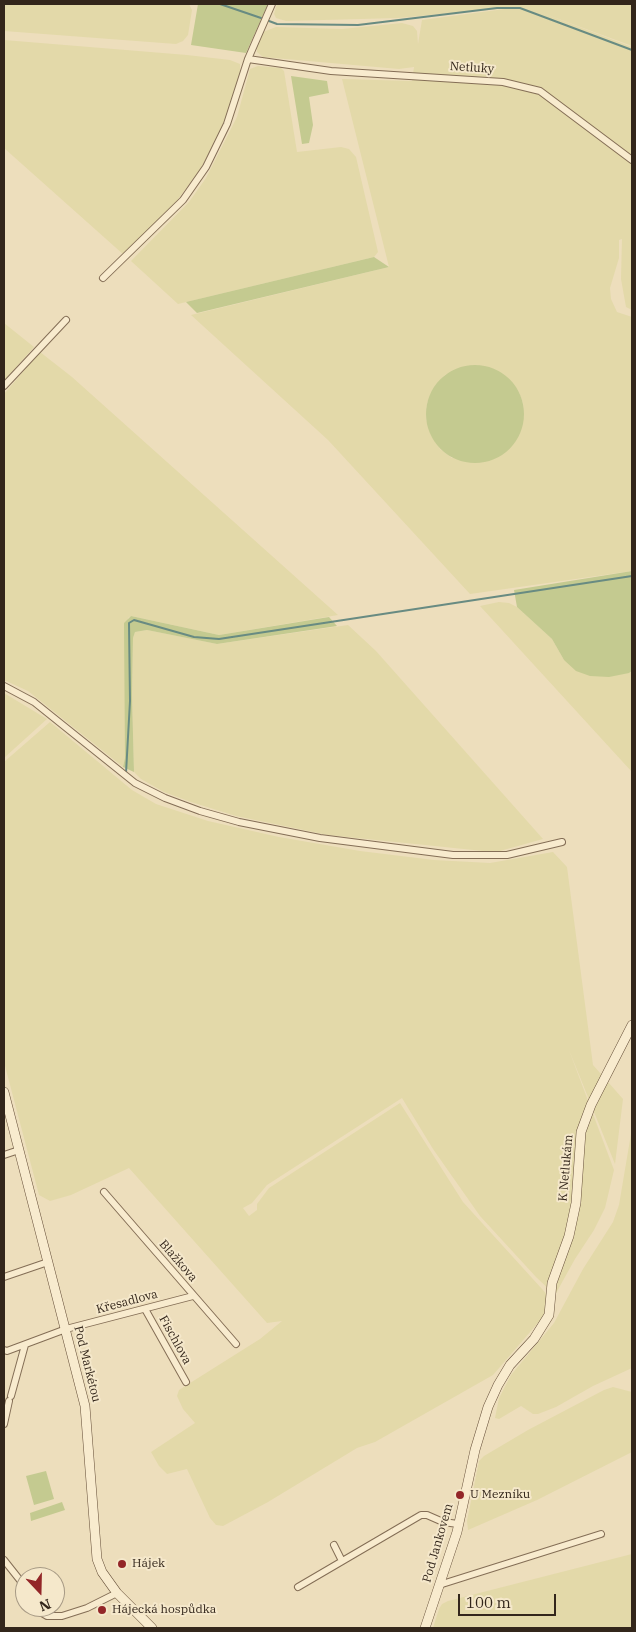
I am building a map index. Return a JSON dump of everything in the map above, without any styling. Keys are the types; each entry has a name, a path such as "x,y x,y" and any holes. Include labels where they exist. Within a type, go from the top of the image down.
{"street":[{"path":"103,278 183,200 206,167 227,124 248,59 272,4"},
{"name":"Netluky","path":"248,59 332,71 503,82 540,91 632,160"},
{"path":"4,386 66,320"},
{"path":"4,686 34,702 135,783 165,798 200,811 239,822 320,838 453,854 507,855 562,842"},
{"name":"K Netlukám","path":"546,1321 550,1310 552,1283 570,1236 576,1203 581,1132 591,1104 632,1025"},
{"name":"Pod Markétou","path":"4,1092 85,1406 97,1558 102,1572 117,1593 152,1628"},
{"path":"4,1155 19,1150"},
{"name":"Blažkova","path":"104,1192 236,1344"},
{"path":"4,1278 48,1262"},
{"name":"Křesadlova","path":"4,1350 7,1351 66,1330 194,1296"},
{"name":"Fischlova","path":"145,1309 186,1382"},
{"name":"Pod Jankovem","path":"425,1628 458,1524 475,1450 488,1407 498,1385 510,1366 546,1321"},
{"path":"4,1424 25,1345"},
{"path":"298,1587 420,1515 427,1514 443,1522 458,1524"},
{"path":"439,1584 601,1534"},
{"path":"334,1545 342,1561"},
{"path":"4,1560 15,1574"},
{"path":"65,1615 87,1608 117,1593"}],"shaded area":[{"path":"4,4 189,4 192,10 188,35 183,41 176,44 4,31"},
{"path":"277,4 632,4 632,46 537,11 632,47 632,310 626,307 621,279 622,239 619,240 619,258 610,288 611,299 617,312 632,317 632,571 470,594 328,440 191,315 389,267 342,79 412,81 414,67 399,69 263,57 257,52 257,46 263,32 276,27 342,29 402,23 413,26 417,31 418,44 422,20 520,7 398,18 286,21 276,18 274,14","holes":["477,365 518,390 523,403 524,417 452,458 440,449 431,435 426,419 427,403 434,388 445,375 460,368"]},
{"path":"4,40 187,55 230,60 240,64 240,74 225,121 200,170 175,203 124,255 4,148"},
{"path":"258,66 281,68 284,71 297,152 341,147 349,149 356,157 378,252 374,257 178,304 131,261 189,202 206,178 237,117 250,69"},
{"path":"4,323 34,347 4,381"},
{"path":"40,352 72,377 338,615 219,635 131,616 128,618 125,758 123,767 28,691 4,680 4,394"},
{"path":"499,602 509,603 517,607 552,639 564,660 629,673 632,671 632,772 480,606"},
{"path":"348,625 376,651 543,839 500,851 483,851 328,835 236,816 191,802 164,792 141,779 134,772 132,695 133,638 135,632 147,630 217,644"},
{"path":"4,693 47,719 4,758"},
{"path":"50,722 132,790 156,804 208,821 279,837 360,851 434,860 490,863 553,852 567,867 593,1065 623,1099 615,1164 569,1050 614,1170 605,1208 555,1295 480,1216 433,1149 402,1098 267,1185 252,1203 243,1208 249,1216 257,1210 257,1204 269,1188 400,1103 463,1202 552,1300 543,1317 493,1375 375,1442 357,1448 268,1502 223,1526 216,1525 210,1518 187,1469 167,1474 159,1466 151,1452 195,1423 183,1409 177,1396 179,1390 260,1339 282,1321 267,1323 129,1168 71,1195 50,1201 39,1195 4,1062 4,762"},
{"path":"632,1128 632,1368 593,1386 556,1407 538,1414 533,1414 521,1406 499,1419 495,1418 499,1398 511,1375 554,1323 583,1269 613,1222 619,1205"},
{"path":"613,1387 632,1392 632,1452 537,1500 468,1530 467,1521 479,1461 484,1456 528,1430"},
{"path":"632,1554 632,1628 433,1628 439,1609 442,1604 448,1601"}],"green space":[{"path":"198,4 268,4 246,53 191,45"},
{"path":"291,76 327,81 329,93 309,97 313,125 309,143 302,144"},
{"path":"374,257 389,267 197,313 186,302"},
{"path":"475,365 494,369 510,379 520,395 524,414 520,433 510,449 494,459 475,463 456,459 440,449 430,433 426,414 430,395 440,379 456,369"},
{"path":"632,571 632,671 629,673 609,677 590,676 576,671 564,660 552,639 517,607 514,590"},
{"path":"131,616 219,635 329,617 337,626 217,644 147,630 135,632 133,638 132,695 134,772 123,767 125,758 124,623"},
{"path":"46,1471 54,1499 34,1505 26,1476"},
{"path":"62,1502 65,1510 31,1521 30,1513"}],"waterway":[{"path":"220,4 261,18"},
{"path":"269,21 277,24 358,25 497,8 520,8 632,50"},
{"path":"126,773 130,701 129,623 134,620 194,637 219,639 632,576"}],"place":[{"name":"U Mezníku","path":"460,1495"},
{"name":"Hájek","path":"122,1564"},
{"name":"Hájecká hospůdka","path":"102,1610"}]}
